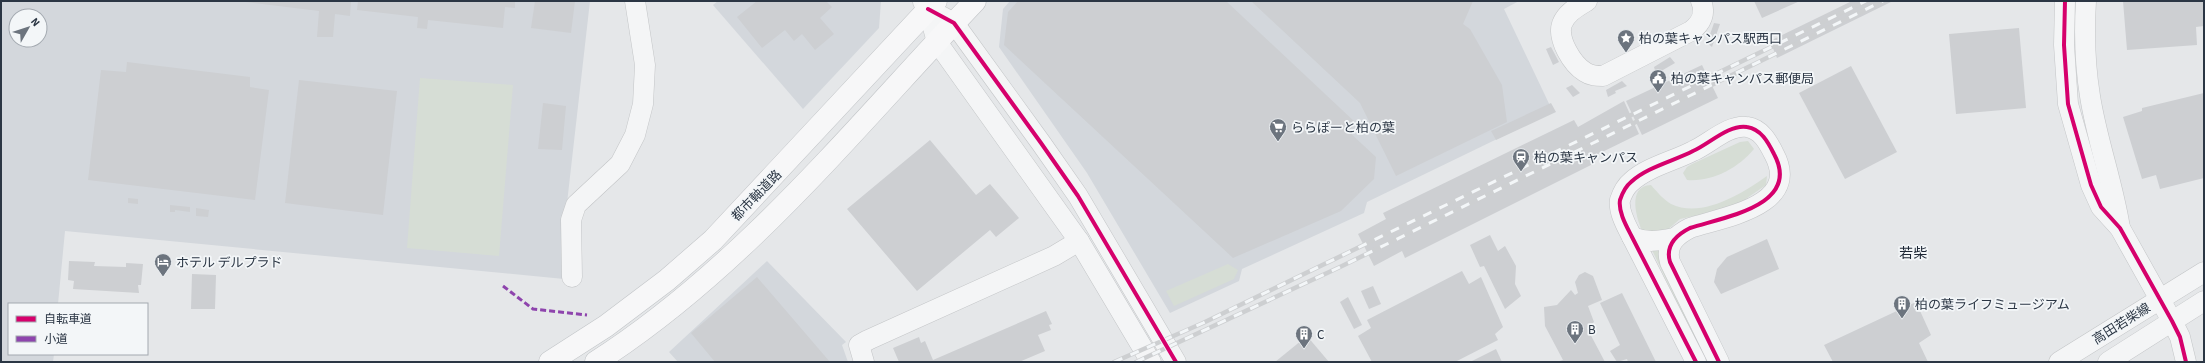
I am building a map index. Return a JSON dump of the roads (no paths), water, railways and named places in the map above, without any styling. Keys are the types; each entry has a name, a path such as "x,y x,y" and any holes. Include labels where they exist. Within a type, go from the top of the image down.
{"main road":[{"name":"都市軸道路","path":"596,362 652,322 704,279 798,192 975,1"},
{"name":"都市軸道路","path":"550,362 618,316 667,280 713,240 815,132 928,4"}],"street":[{"path":"572,277 571,220 576,205 620,164 635,135 643,104 645,65 635,1"},
{"path":"1587,1 1566,16 1562,25 1563,39 1578,67 1593,76 1603,76 1691,31 1701,20 1703,12 1701,1"},
{"path":"2065,1 2064,45 2068,104 2091,185 2101,207 2120,228 2192,360"},
{"path":"2086,1 2084,32 2090,96 2116,198 2120,228"},
{"path":"928,4 954,23 1078,196 1176,362"},
{"path":"928,4 937,42 1079,241 1151,362"},
{"path":"1632,237 1643,242 1674,238 1690,228 1744,212 1762,203 1772,194 1779,183 1780,172 1775,156 1766,140 1757,130 1740,126 1732,129 1693,151 1652,169 1631,182 1620,201 1622,216 1632,237 1696,362"},
{"path":"1674,238 1668,250 1670,262 1719,362"},
{"path":"864,362 859,345 1054,256 1079,241"},
{"name":"高田若柴線","path":"2058,362 2204,272"},
{"name":"高田若柴線","path":"2108,362 2204,301"}],"railway":[{"path":"1114,362 1203,323 1866,1"},
{"path":"1136,362 1340,267 1883,1"}],"place":[{"name":"柏の葉キャンパス駅西口","path":"1626,53"},
{"name":"柏の葉キャンパス郵便局","path":"1658,93"},
{"name":"ららぽーと柏の葉","path":"1278,142"},
{"name":"柏の葉キャンパス","path":"1521,172"},
{"name":"ホテル デルプラド","path":"163,277"},
{"name":"柏の葉ライフミュージアム","path":"1902,319"},
{"name":"B","path":"1575,344"},
{"name":"C","path":"1304,349"}],"district":[{"name":"若柴","path":"1913,253"}]}
